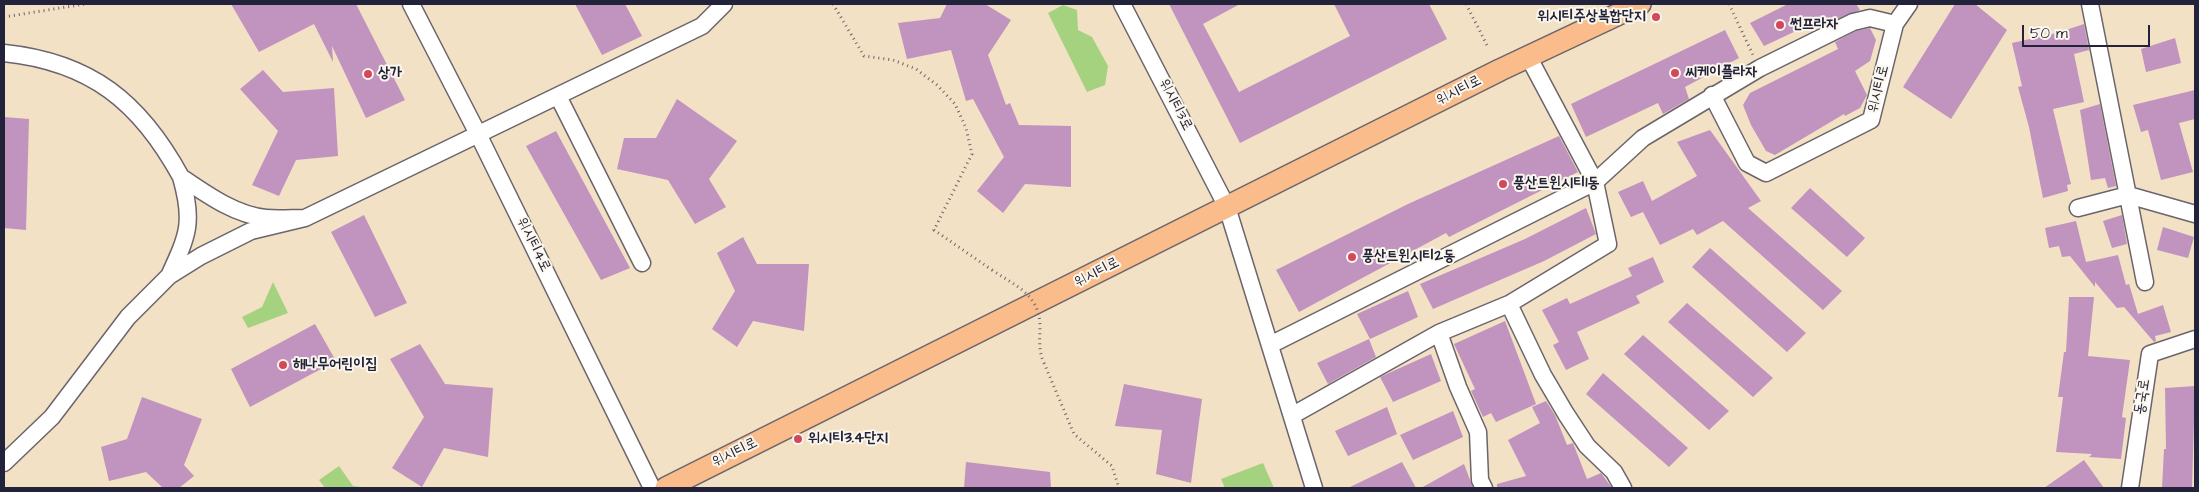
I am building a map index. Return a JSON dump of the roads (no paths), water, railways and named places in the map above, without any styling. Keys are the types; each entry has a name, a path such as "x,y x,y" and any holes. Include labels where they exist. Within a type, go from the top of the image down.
{"main road":[{"name":"위시티로","path":"666,488 1528,56 1640,4"}],"street":[{"name":"위시티4로","path":"411,4 478,134 652,488"},
{"path":"4,463 52,417 128,317 169,276 201,256 251,231 305,218 702,26 724,4"},
{"name":"위시티3로","path":"1122,4 1227,207 1293,415 1314,488"},
{"name":"위시티로","path":"1712,95 1747,163 1766,173 1871,120 1895,24 1909,4"},
{"path":"2090,4 2145,282"},
{"path":"1270,345 1595,182 1643,138 1760,68 1853,22 1870,18 1895,24"},
{"path":"4,53 59,63 90,77 132,108 158,138 181,178 189,214 182,248 169,276"},
{"path":"1293,415 1438,333 1509,304 1608,244 1595,182 1528,56"},
{"path":"558,96 642,263"},
{"path":"181,178 222,203 250,215 264,218 305,218"},
{"path":"2078,208 2128,195 2195,214"},
{"path":"1509,304 1543,376 1566,414 1587,446 1614,472 1624,488"},
{"path":"1438,333 1458,387 1478,432 1480,480 1484,488"},
{"name":"동국로","path":"2130,488 2150,354 2195,339"}],"place":[{"name":"위시티주상복합단지","path":"1656,17"},
{"name":"썬프라자","path":"1780,25"},
{"name":"씨케이플라자","path":"1675,73"},
{"name":"상가","path":"368,74"},
{"name":"풍산트윈시티1동","path":"1503,184"},
{"name":"풍산트윈시티2동","path":"1352,257"},
{"name":"해나무어린이집","path":"283,365"},
{"name":"위시티3.4단지","path":"798,439"}]}
